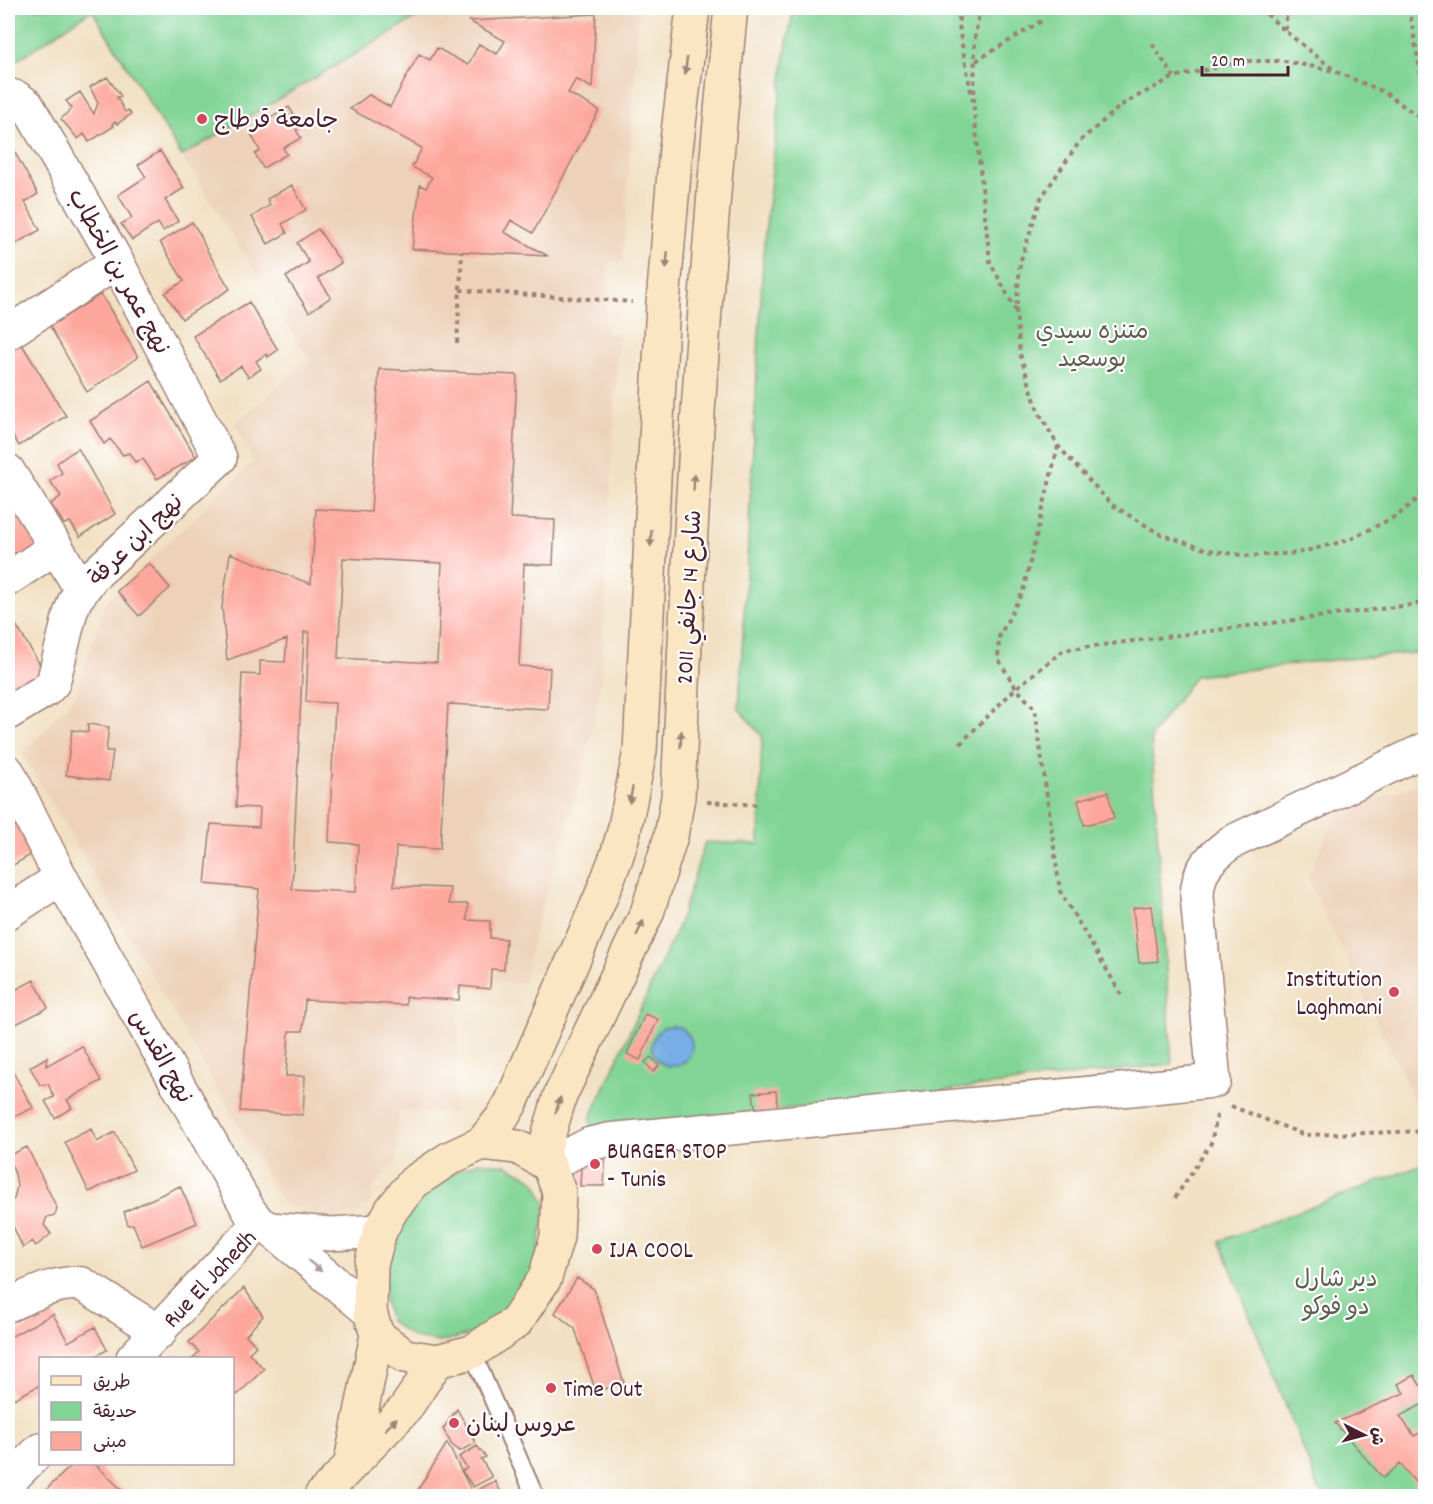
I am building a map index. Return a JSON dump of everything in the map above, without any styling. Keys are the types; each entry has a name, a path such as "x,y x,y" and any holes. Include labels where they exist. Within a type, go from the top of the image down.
{"main road":[{"name":"شارع 14 جانفي 2011","path":"482,1143 502,1118 511,1102 600,899 624,831 640,751 663,303 676,149 693,8"},
{"name":"شارع 14 جانفي 2011","path":"545,1163 561,1096 647,913 669,846 678,797 698,416 716,154 730,8"},
{"path":"350,1466 374,1323 371,1265 380,1230 392,1209 414,1182 450,1158 482,1143 517,1147 545,1163 558,1192 556,1237 545,1278 516,1322 472,1352 437,1361 405,1356 374,1323"},
{"path":"321,1497 405,1409 437,1361"}],"street":[{"name":"نهج عمر بن الخطاب","path":"8,95 27,105 117,262 220,458"},
{"path":"8,333 117,262"},
{"name":"نهج ابن عرفة","path":"8,713 46,690 53,683 70,614 81,591 92,577 220,458"},
{"path":"8,471 81,591"},
{"path":"8,579 56,547"},
{"path":"545,1163 590,1144 608,1140 1218,1087 1197,896 1197,884 1210,857 1230,843 1425,749"},
{"name":"نهج القدس","path":"8,772 61,878 250,1212 374,1323"},
{"path":"8,912 61,878"},
{"path":"265,1226 331,1234 380,1230"},
{"name":"Rue El Jahedh","path":"135,1357 265,1226"},
{"path":"8,1305 58,1284 82,1284 160,1332"},
{"path":"8,1482 39,1451"}],"lane":[{"path":"472,1352 535,1497"}],"path":[{"path":"958,8 960,34 974,111 990,262 1016,312"},
{"path":"974,111 975,36 980,8"},
{"path":"1260,8 1334,70"},
{"path":"1285,31 1287,8"},
{"path":"1408,8 1425,103"},
{"path":"975,62 1045,19"},
{"path":"1152,44 1174,77"},
{"path":"1425,122 1384,92 1334,70 1285,61 1246,61 1174,77 1123,104 1080,141 1041,198 1020,262 1016,312 1020,354 1038,411 1058,446 1112,505 1160,534 1207,550 1248,556 1298,553 1349,540 1398,515 1425,492"},
{"path":"456,344 462,252"},
{"path":"460,290 606,302"},
{"path":"1058,446 1023,591 999,637 998,659 1016,688 1035,709 1060,891 1121,994"},
{"path":"960,744 1016,688 1064,650 1425,603"},
{"path":"678,797 700,802 760,805"},
{"path":"1218,1087 1231,1106 1305,1135 1425,1131"},
{"path":"1175,1198 1211,1143 1218,1087"}],"shaded area":[{"path":"433,8 639,8 623,261 609,261 606,302 605,333 619,334 600,689 583,772 533,936 524,984 491,981 490,989 460,987 454,1113 400,1110 396,1162 373,1188 370,1202 355,1215 323,1218 283,1204 22,754 76,695 104,604 253,462 235,423 310,360 182,156"},
{"name":"Institution Laghmani","path":"1425,781 1426,1106 1419,1109 1307,878 1337,814"}],"green space":[{"name":"جامعة قرطاج","path":"8,8 433,8 182,156 92,10 8,66"},
{"name":"متنزه سيدي بوسعيد","path":"794,8 1425,8 1425,652 1195,676 1151,736 1172,1064 596,1131 590,1119 679,924 705,842 759,844 762,736 739,709 764,243 785,53"},
{"path":"478,1162 507,1165 534,1180 546,1204 534,1276 508,1311 469,1335 440,1342 414,1338 390,1321 385,1302 385,1263 393,1234 422,1194 451,1174"},
{"name":"دير شارل دو فوكو","path":"1425,1164 1425,1496 1322,1496 1220,1241"}],"water":[{"path":"672,1026 686,1032 692,1046 686,1060 672,1066 658,1060 652,1046 658,1032"}],"building":[{"path":"596,14 592,88 576,79 568,93 599,110 533,233 511,220 504,232 548,256 412,249 420,185 426,188 432,177 412,167 422,148 350,109 369,95 390,107 419,54 430,60 437,48 468,65 479,44 497,54 505,41 469,21"},
{"path":"107,77 121,96 117,97 125,112 128,110 131,114 117,124 115,122 112,124 114,126 89,142 84,134 78,139 61,119 72,108 66,101 80,92 94,114 98,103 90,87"},
{"path":"289,107 301,127 296,130 301,138 283,148 287,154 263,168 255,154 260,151 251,134 269,124 267,120"},
{"path":"8,140 38,194 25,202 40,230 8,248"},
{"path":"160,151 184,188 165,200 178,221 163,231 158,223 132,240 121,224 132,218 118,195 146,177 138,165"},
{"path":"292,185 306,210 282,224 287,233 268,244 252,217 270,205 267,199"},
{"path":"192,222 230,289 182,319 165,293 184,281 160,242"},
{"path":"318,229 341,263 318,278 331,297 309,312 286,277 309,262 297,243"},
{"path":"101,294 138,357 87,392 50,326"},
{"path":"249,302 278,350 256,361 261,369 248,377 241,366 220,379 193,336"},
{"path":"21,343 66,416 19,446 8,428 8,352"},
{"path":"379,369 517,375 510,518 555,520 553,565 524,564 519,666 550,668 548,709 448,704 440,849 396,847 394,886 450,888 449,904 468,904 467,920 490,921 490,938 506,939 504,970 491,969 490,989 460,986 459,1000 406,997 406,1005 305,1000 303,1031 289,1031 286,1076 305,1076 303,1115 240,1111 259,889 205,884 211,824 259,827 260,808 236,807 242,674 260,675 260,661 285,662 287,639 227,660 222,607 230,553 311,584 316,509 371,512","holes":["343,558 442,563 437,663 338,658","304,632 309,632 306,702 335,703 329,842 358,844 356,892 292,889"]},
{"path":"151,381 196,457 157,479 143,459 135,462 129,453 123,455 110,439 104,444 90,421"},
{"path":"78,448 115,514 80,537 70,522 64,524 51,504 61,496 50,481 62,473 57,463"},
{"path":"8,496 43,550 8,574"},
{"path":"149,563 170,588 139,616 117,591"},
{"path":"8,612 50,681 8,710"},
{"path":"88,724 109,727 106,751 113,751 109,781 66,775 72,730 88,732"},
{"path":"1108,792 1114,818 1084,825 1078,800"},
{"path":"8,801 36,852 8,868"},
{"path":"1151,906 1158,961 1139,963 1133,908"},
{"path":"34,980 48,1008 8,1028 8,990 10,989 11,992"},
{"path":"645,1014 658,1019 640,1060 627,1054"},
{"path":"82,1046 101,1081 67,1100 72,1108 55,1118 45,1101 54,1097 48,1084 40,1085 30,1067 47,1057 46,1066"},
{"path":"651,1057 659,1066 653,1072 645,1062"},
{"path":"8,1063 33,1108 8,1120"},
{"path":"776,1091 778,1110 756,1113 753,1093"},
{"path":"91,1129 97,1142 115,1132 134,1170 89,1192 65,1142"},
{"path":"27,1147 57,1208 55,1215 47,1217 44,1225 51,1234 36,1246 32,1241 23,1248 8,1215 8,1206 14,1199 17,1186 8,1156"},
{"path":"582,1150 606,1150 604,1186 580,1186"},
{"path":"180,1186 197,1223 142,1246 133,1224 128,1225 124,1212"},
{"path":"577,1278 594,1289 624,1383 596,1392 575,1329 555,1313"},
{"path":"244,1288 263,1316 246,1335 256,1346 249,1353 264,1369 237,1395 234,1392 234,1357 194,1357 199,1352 189,1342"},
{"path":"53,1314 68,1342 95,1327 107,1350 94,1357 39,1357 39,1386 14,1399 8,1386 8,1338"},
{"path":"1414,1375 1420,1385 1426,1383 1426,1410 1423,1404 1400,1416 1414,1436 1426,1430 1426,1482 1419,1487 1400,1464 1383,1478 1335,1423 1404,1393 1398,1384"},
{"path":"457,1409 476,1443 460,1451 452,1445 443,1429"},
{"path":"447,1443 474,1496 414,1496"},
{"path":"477,1446 486,1457 481,1459 492,1477 473,1487 462,1471 467,1468 459,1457"},
{"path":"72,1465 96,1465 128,1496 55,1496 47,1489"},
{"path":"495,1481 503,1496 478,1496 475,1491"}],"place":[{"name":"جامعة قرطاج","path":"202,119"},
{"name":"Institution Laghmani","path":"1394,992"},
{"name":"BURGER STOP - Tunis","path":"595,1164"},
{"name":"IJA COOL","path":"597,1249"},
{"name":"Time Out","path":"551,1388"},
{"name":"عروس لبنان","path":"454,1423"}]}
